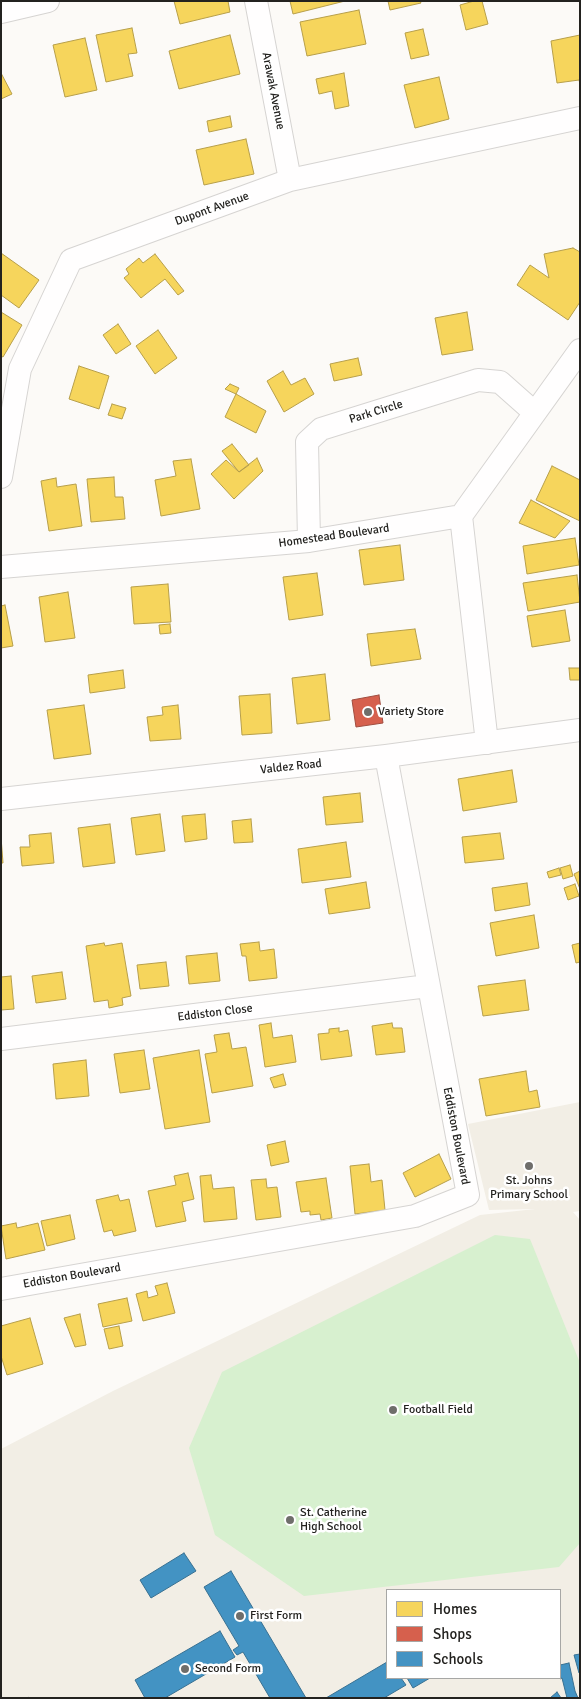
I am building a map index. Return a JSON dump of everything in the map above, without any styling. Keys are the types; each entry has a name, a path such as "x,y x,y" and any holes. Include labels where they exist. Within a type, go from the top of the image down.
{"street":[{"path":"1,12 48,1"},
{"name":"Arawak Avenue","path":"256,1 290,180"},
{"name":"Dupont Avenue","path":"1,477 20,369 71,260 290,180 580,118"},
{"path":"487,743 462,516 580,350"},
{"name":"Park Circle","path":"309,541 307,442 321,429 478,380 500,382 535,413"},
{"name":"Homestead Boulevard","path":"1,567 309,541 462,516"},
{"name":"Valdez Road","path":"1,799 386,756 580,730"},
{"name":"Eddiston Boulevard","path":"1,1289 415,1216 468,1195 386,756"},
{"name":"Eddiston Close","path":"1,1039 428,986"}],"shaded area":[{"name":"St. Catherine High School","path":"580,1102 580,1211 573,1212 580,1220 580,1698 1,1698 1,1449 113,1391 480,1215 535,1209 489,1210 468,1124"}],"green space":[{"name":"Football Field","path":"495,1235 530,1239 580,1363 580,1543 559,1567 304,1596 215,1535 189,1448 222,1372"}],"building: Homes":[{"path":"174,1 228,1 230,12 180,24"},
{"path":"290,1 345,1 293,14"},
{"path":"388,1 420,1 421,3 390,10"},
{"path":"482,1 488,24 466,30 460,5"},
{"path":"359,10 366,44 307,56 300,22"},
{"path":"132,28 137,53 128,54 133,76 106,82 96,35"},
{"path":"423,29 429,55 411,59 405,33"},
{"path":"230,35 240,74 179,89 169,51"},
{"path":"580,35 580,84 579,80 557,83 551,41"},
{"path":"85,38 97,90 65,97 53,45"},
{"path":"1,73 12,94 1,99"},
{"path":"344,73 349,106 335,109 332,91 319,94 316,79"},
{"path":"439,77 449,119 415,128 404,85"},
{"path":"230,116 232,127 209,132 207,121"},
{"path":"246,139 254,174 204,185 196,150"},
{"path":"573,248 580,252 580,302 568,320 517,285 530,265 549,278 544,254"},
{"path":"1,253 39,280 19,308 1,295"},
{"path":"155,254 184,291 178,295 165,279 141,298 124,278 129,274 126,269 139,258 143,263"},
{"path":"1,312 22,325 3,357 1,356"},
{"path":"467,312 473,350 442,355 435,318"},
{"path":"118,324 131,344 116,354 103,335"},
{"path":"158,330 177,358 155,374 136,346"},
{"path":"358,358 362,375 334,381 330,364"},
{"path":"79,366 109,376 99,409 69,399"},
{"path":"283,371 291,385 305,378 314,394 284,412 267,381"},
{"path":"230,384 239,388 236,394 225,389"},
{"path":"236,394 266,411 256,433 225,417"},
{"path":"112,404 126,408 122,419 108,415"},
{"path":"232,444 249,465 239,472 222,451"},
{"path":"257,458 263,471 234,499 211,474 226,460 239,472"},
{"path":"191,459 200,509 161,516 155,480 176,476 173,461"},
{"path":"552,466 580,480 580,521 536,500"},
{"path":"114,477 115,497 123,497 125,519 91,522 87,479"},
{"path":"56,478 57,487 76,484 82,526 49,531 41,481"},
{"path":"531,500 570,521 555,538 519,523"},
{"path":"575,538 579,565 527,574 523,546"},
{"path":"400,545 404,580 364,585 359,550"},
{"path":"317,573 323,615 289,620 283,577"},
{"path":"577,575 580,602 528,611 523,583"},
{"path":"168,584 171,622 134,624 131,587"},
{"path":"68,592 75,638 45,642 39,597"},
{"path":"5,605 13,646 1,648 1,606"},
{"path":"565,610 570,641 532,647 527,616"},
{"path":"170,624 171,633 160,634 159,625"},
{"path":"415,629 421,659 371,666 367,634"},
{"path":"569,668 580,668 580,680 570,680"},
{"path":"123,670 125,688 90,693 88,675"},
{"path":"325,674 330,720 297,724 292,678"},
{"path":"270,694 272,733 242,735 239,696"},
{"path":"84,705 91,754 54,759 47,710"},
{"path":"178,705 181,739 150,741 147,717 163,715 162,707"},
{"path":"512,770 517,802 463,811 458,779"},
{"path":"360,793 363,822 326,825 323,797"},
{"path":"160,814 165,851 136,855 131,818"},
{"path":"205,814 207,839 185,842 182,816"},
{"path":"251,819 253,842 234,843 232,821"},
{"path":"110,824 115,863 83,867 78,828"},
{"path":"51,833 54,863 22,866 20,847 30,847 29,835"},
{"path":"500,833 504,859 465,863 462,837"},
{"path":"1,837 3,863 1,863"},
{"path":"346,842 351,877 302,883 298,849"},
{"path":"570,865 573,876 563,879 560,868"},
{"path":"559,868 561,875 549,878 547,872"},
{"path":"580,871 580,889 574,874"},
{"path":"366,882 370,908 329,914 325,889"},
{"path":"527,883 530,905 495,911 492,888"},
{"path":"575,884 579,896 568,900 564,888"},
{"path":"534,915 539,948 496,956 490,923"},
{"path":"259,942 260,951 274,949 277,978 249,981 246,956 242,956 240,944"},
{"path":"104,943 105,946 122,943 131,996 122,998 123,1005 109,1008 108,1000 94,1002 86,946"},
{"path":"580,943 580,962 576,963 572,945"},
{"path":"217,953 220,981 189,984 186,956"},
{"path":"166,962 169,986 140,989 137,965"},
{"path":"62,972 66,999 36,1003 32,976"},
{"path":"11,976 14,1009 1,1010 1,977"},
{"path":"525,980 529,1010 483,1016 478,986"},
{"path":"271,1023 273,1038 292,1035 296,1062 265,1067 259,1025"},
{"path":"392,1023 393,1028 402,1028 405,1052 376,1055 372,1026"},
{"path":"339,1028 339,1032 348,1030 352,1056 321,1060 318,1034 329,1033 329,1029"},
{"path":"229,1033 232,1049 246,1047 253,1086 212,1093 205,1054 217,1052 214,1035"},
{"path":"144,1050 150,1089 120,1093 114,1054"},
{"path":"199,1050 210,1122 165,1129 153,1058"},
{"path":"86,1060 89,1096 56,1099 53,1064"},
{"path":"526,1071 529,1092 537,1090 540,1107 486,1116 479,1079"},
{"path":"283,1074 286,1085 274,1088 270,1078"},
{"path":"285,1141 289,1162 271,1166 267,1145"},
{"path":"439,1154 451,1179 415,1197 403,1173"},
{"path":"369,1164 371,1182 382,1180 385,1210 355,1214 350,1166"},
{"path":"188,1173 194,1199 182,1202 186,1221 156,1227 148,1191 176,1185 174,1176"},
{"path":"211,1175 213,1189 234,1187 237,1219 204,1222 200,1176"},
{"path":"326,1178 332,1218 321,1220 320,1214 310,1215 310,1211 301,1212 296,1182"},
{"path":"266,1179 267,1188 277,1187 281,1217 256,1220 251,1180"},
{"path":"118,1195 120,1201 129,1199 136,1231 114,1236 112,1230 104,1232 96,1200"},
{"path":"70,1215 75,1239 47,1246 41,1221"},
{"path":"16,1223 17,1228 38,1223 45,1250 6,1259 1,1226"},
{"path":"167,1283 175,1313 143,1321 136,1294 147,1291 148,1298 158,1295 155,1286"},
{"path":"127,1298 132,1321 103,1327 98,1304"},
{"path":"80,1314 86,1345 75,1347 64,1318"},
{"path":"30,1318 43,1364 7,1375 1,1356 1,1326"},
{"path":"119,1326 123,1346 109,1349 104,1329"}],"building: Shops":[{"name":"Variety Store","path":"379,695 383,723 356,727 352,700"}],"building: Schools":[{"path":"184,1553 196,1571 151,1598 140,1580"},
{"name":"First Form","path":"231,1571 306,1698 270,1698 243,1652 237,1655 233,1650 239,1646 204,1587"},
{"name":"Second Form","path":"220,1631 235,1657 165,1698 145,1698 135,1680"},
{"path":"580,1654 580,1673 579,1673 574,1655"},
{"path":"386,1663 386,1679 402,1679 406,1685 384,1698 326,1698"},
{"path":"569,1663 578,1698 567,1698 561,1678 561,1665"},
{"path":"408,1679 428,1679 413,1688"},
{"path":"557,1692 561,1698 550,1698"}],"place":[{"name":"Variety Store","path":"368,712"},
{"name":"St. Johns Primary School","path":"529,1166"},
{"name":"Football Field","path":"393,1410"},
{"name":"St. Catherine High School","path":"290,1520"},
{"name":"First Form","path":"240,1616"},
{"name":"Second Form","path":"185,1669"}]}
